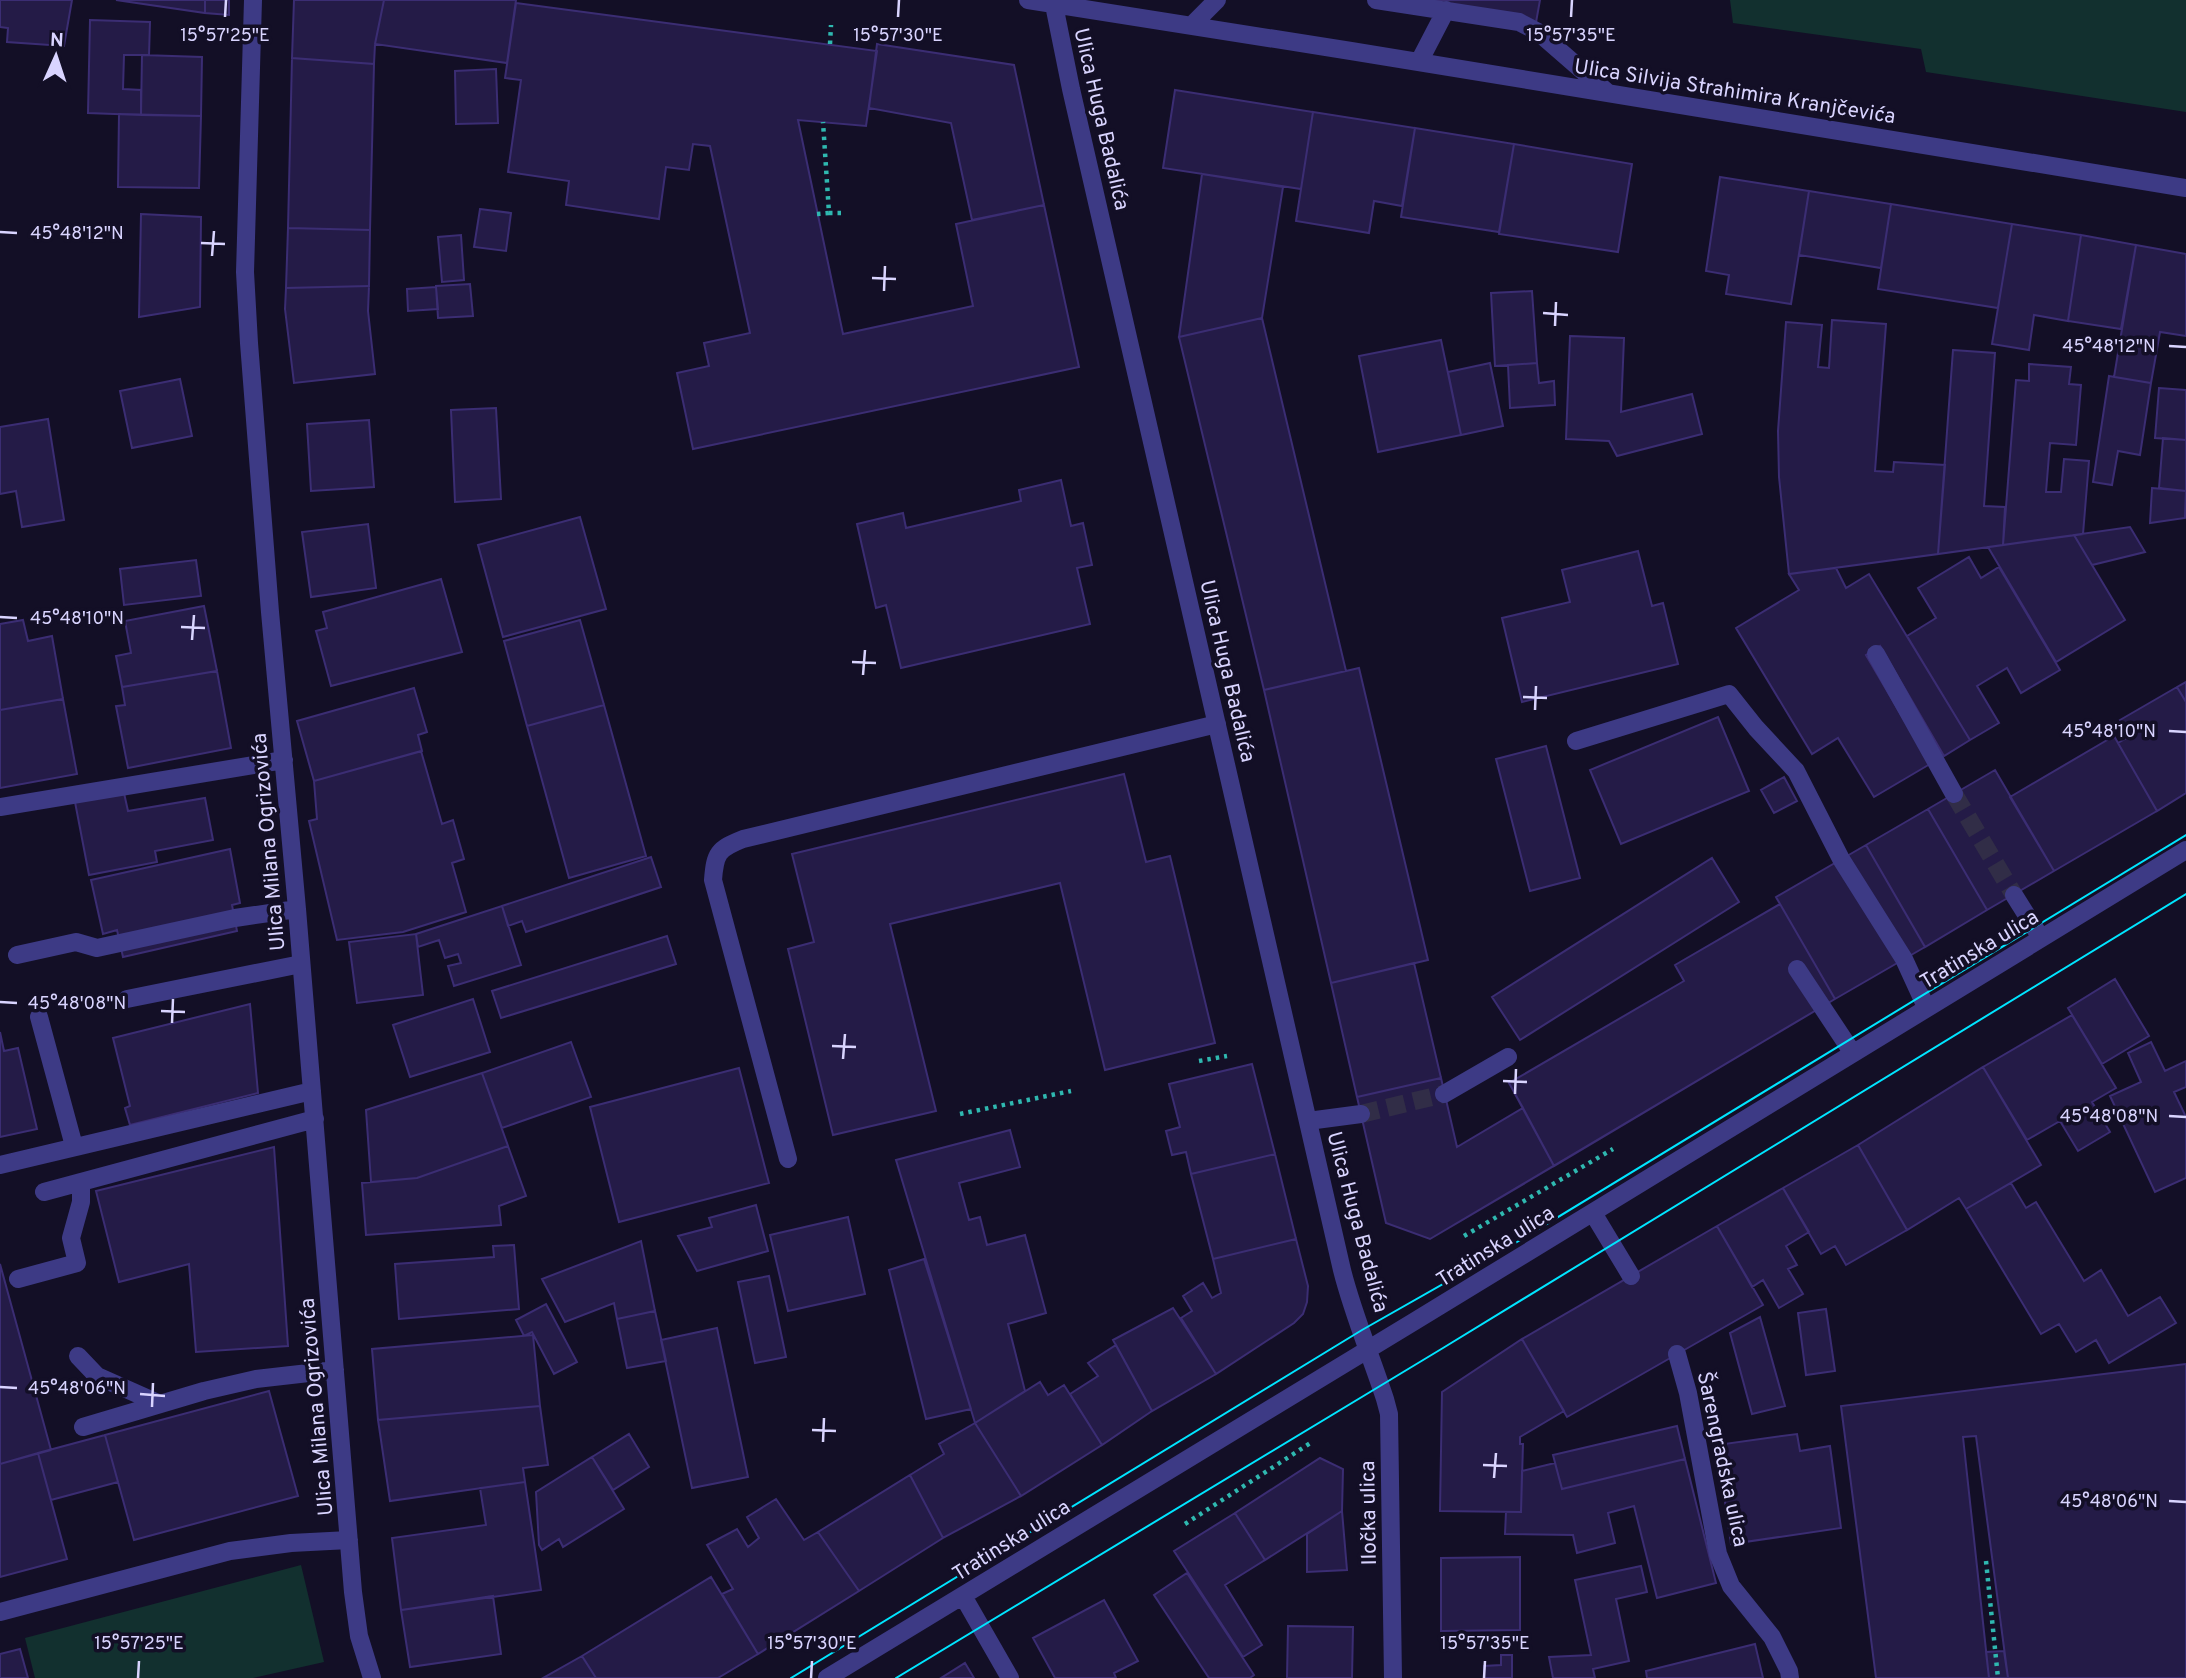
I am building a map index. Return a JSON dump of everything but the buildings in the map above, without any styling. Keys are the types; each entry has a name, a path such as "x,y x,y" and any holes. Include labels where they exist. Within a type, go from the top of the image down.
{"street":[{"name":"Ulica Milana Ogrizovića","path":"253,0 245,272 270,612 349,1540 359,1636 372,1678"},
{"name":"Ulica Silvija Strahimira Kranjčevića","path":"1028,0 2186,188"},
{"path":"1192,25 1217,0"},
{"path":"1376,0 1519,22 1538,32 1607,92"},
{"name":"Ulica Huga Badalića","path":"1053,2 1348,1293 1369,1350"},
{"path":"1419,62 1446,10"},
{"path":"1876,654 1954,794"},
{"path":"1576,741 1729,694 1796,771 1841,859 1904,959 1926,1007"},
{"path":"788,1159 713,880 715,859 723,847 743,839 1217,724"},
{"path":"0,807 284,760"},
{"name":"Tratinska ulica","path":"827,1678 2186,850"},
{"path":"2014,894 2040,938"},
{"path":"17,955 76,942 97,948 235,918 297,909"},
{"path":"127,999 302,964"},
{"path":"1797,969 1852,1052"},
{"path":"40,1017 74,1146"},
{"path":"1444,1094 1508,1057"},
{"path":"0,1165 312,1091"},
{"path":"1308,1121 1361,1114"},
{"path":"44,1192 315,1119"},
{"path":"19,1279 76,1263 71,1238 81,1202 81,1182"},
{"path":"1593,1213 1631,1276"},
{"name":"Iločka ulica","path":"1369,1350 1389,1414 1393,1678"},
{"name":"Šarengradska ulica","path":"1677,1354 1688,1393 1718,1554 1731,1586 1772,1637 1790,1678"},
{"path":"78,1356 97,1376 160,1404"},
{"path":"83,1427 256,1379 335,1370"},
{"path":"0,1612 230,1551 291,1543 349,1540"},
{"path":"963,1596 1010,1678"}],"path":[{"path":"830,44 831,25"},
{"path":"823,122 829,213"},
{"path":"817,214 841,213"},
{"path":"1199,1061 1227,1056"},
{"path":"960,1114 1071,1091"},
{"path":"1464,1236 1613,1149"},
{"path":"1185,1524 1312,1443"},
{"path":"1986,1561 1998,1678"}],"green space":[{"path":"1730,0 2186,0 2186,112 1926,72 1921,49 1733,23"},
{"path":"301,1565 324,1662 253,1678 35,1678 25,1638"}],"tunnel":[{"path":"1954,794 2014,895"},
{"path":"1361,1114 1444,1094"}],"tram line":[{"path":"791,1678 1362,1330 1517,1242 2186,835"},
{"path":"896,1678 2186,894"}]}
